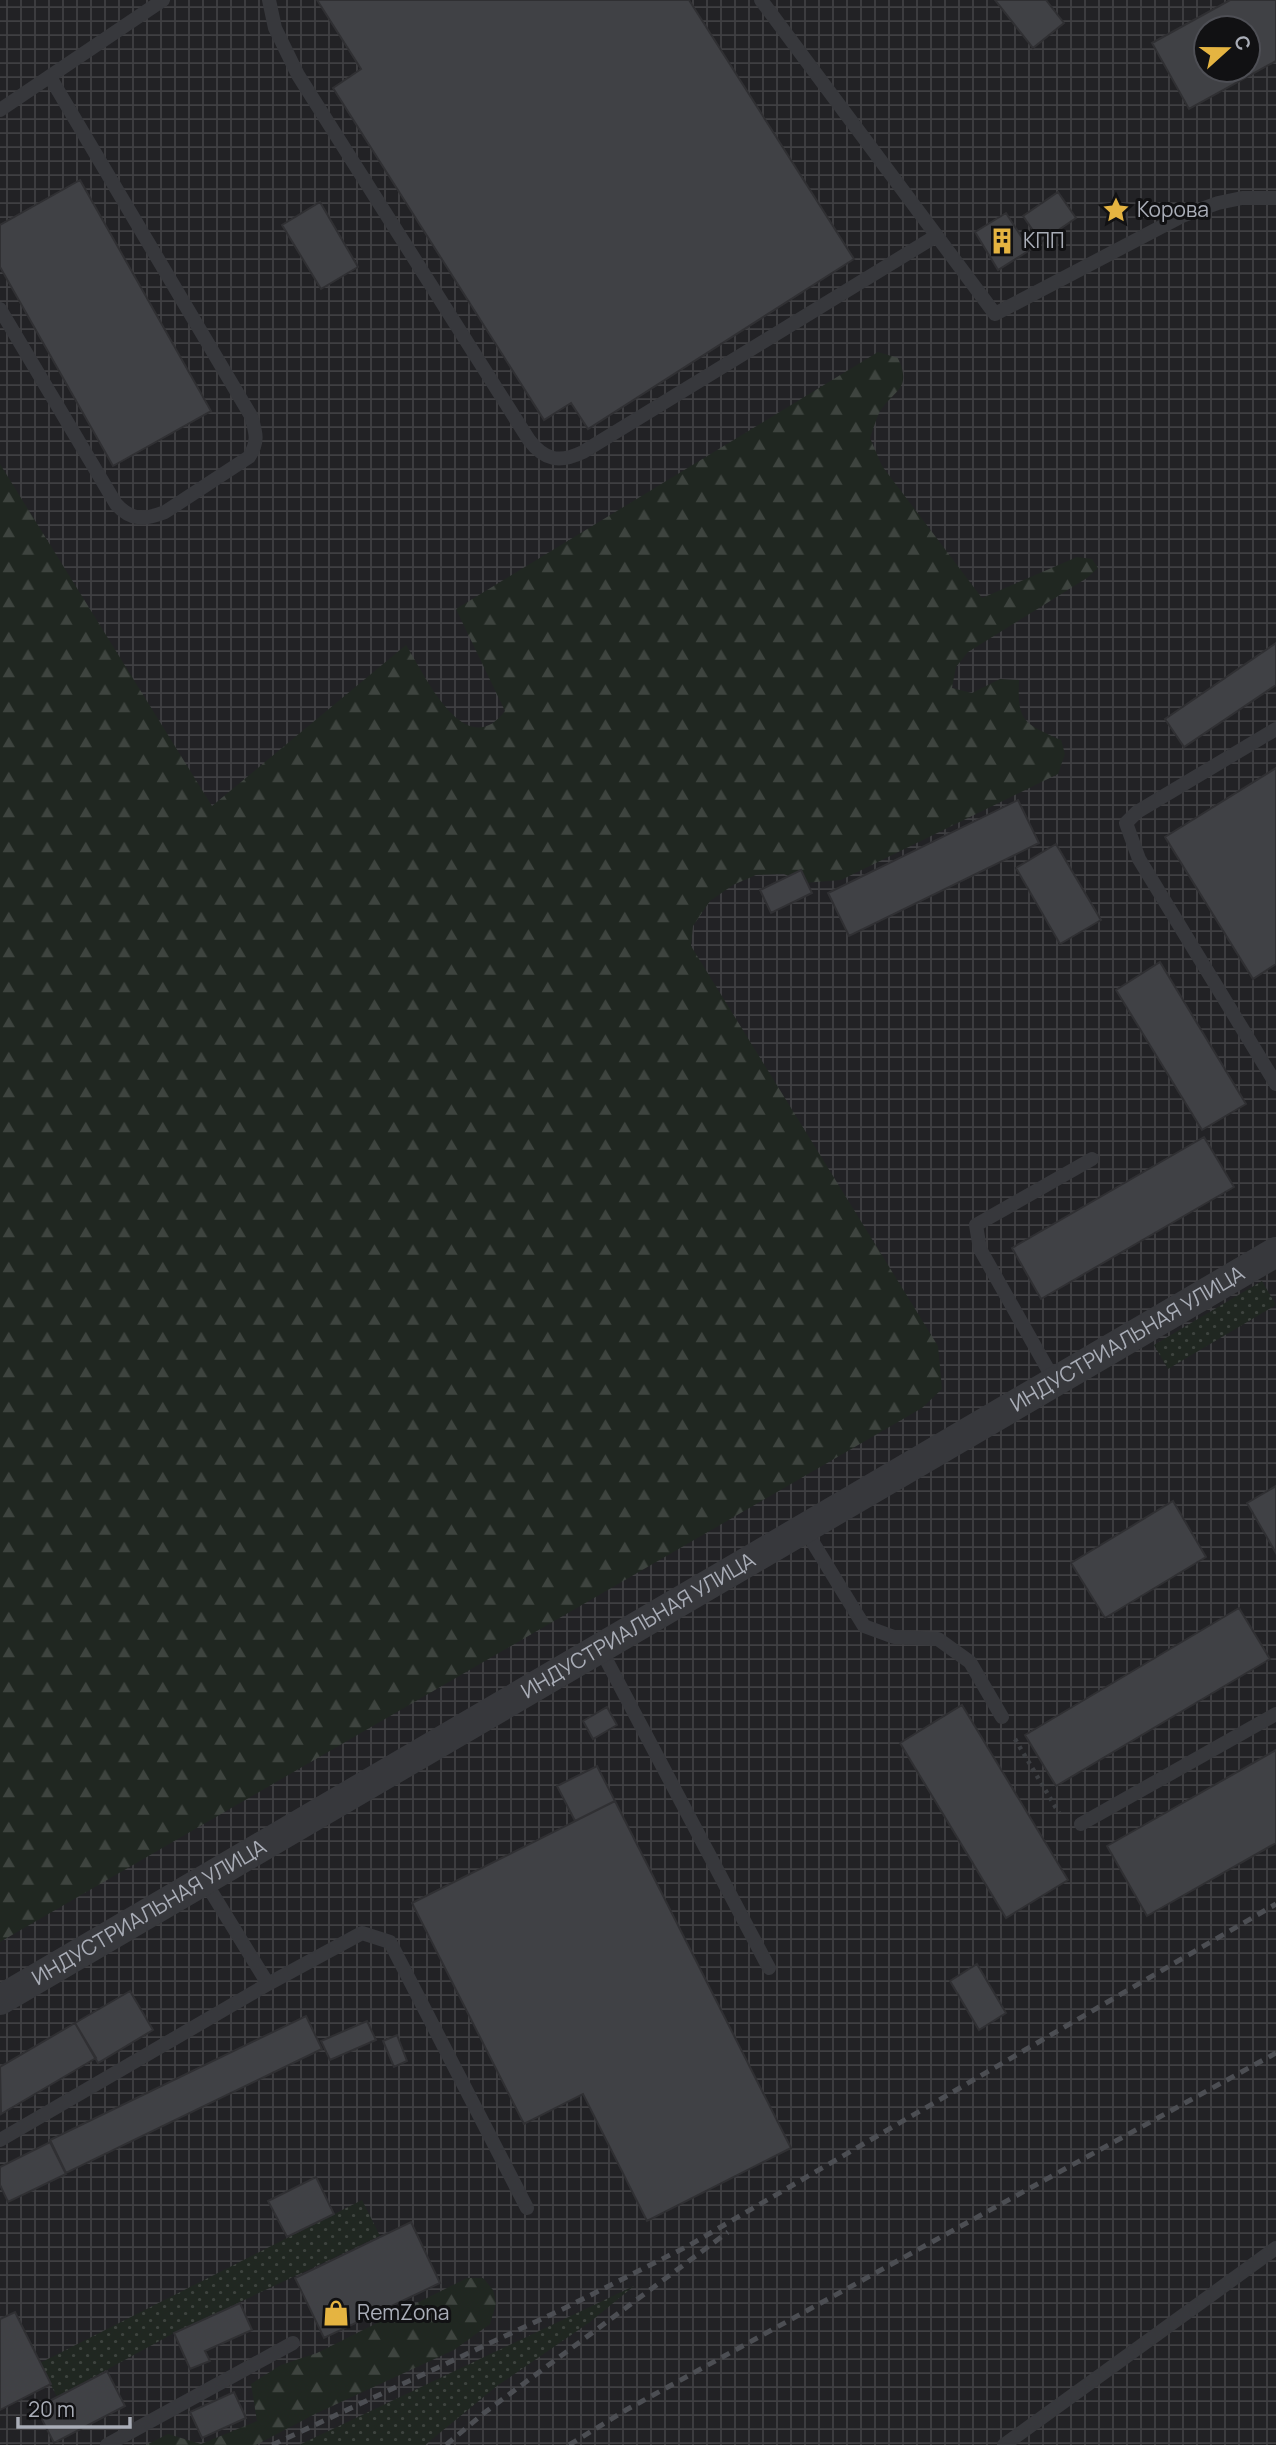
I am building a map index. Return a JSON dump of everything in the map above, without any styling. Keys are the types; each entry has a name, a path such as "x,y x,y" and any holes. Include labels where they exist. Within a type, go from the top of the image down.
{"street":[{"name":"ИНДУСТРИАЛЬНАЯ УЛИЦА","path":"0,2000 1276,1252"}],"lane":[{"path":"0,110 163,0"},
{"path":"269,0 275,27 298,75 529,440 536,449 556,459 568,459 583,452 936,236"},
{"path":"761,0 995,314 1182,216 1217,203 1242,198 1276,198"},
{"path":"0,309 123,512 134,518 150,518 165,512 250,457 256,446 256,432 251,416 50,77"},
{"path":"1276,729 1137,813 1126,823 1139,859 1276,1084"},
{"path":"1055,1382 980,1249 976,1225 1092,1159"},
{"path":"804,1528 864,1626 894,1637 938,1639 970,1662 1002,1717"},
{"path":"600,1648 769,1968"},
{"path":"1081,1824 1276,1714"},
{"path":"204,1880 268,1983"},
{"path":"0,2140 268,1983 362,1933 390,1942 527,2208"},
{"path":"1004,2445 1276,2248"},
{"path":"107,2445 293,2343"}],"path":[{"path":"1002,1717 1066,1824 1081,1824"}],"shaded area":[{"path":"0,0 1276,0 1276,2445 0,2445"}],"green space":[{"path":"878,352 898,358 903,376 900,388 880,411 870,438 882,466 982,598 1077,557 1092,559 1098,568 1087,578 968,652 956,667 952,688 972,693 1000,679 1019,680 1020,705 1025,719 1031,725 1061,740 1065,754 1058,774 841,880 804,883 784,874 756,875 733,885 710,901 693,926 691,946 938,1346 942,1389 922,1408 0,1942 0,464 212,806 406,645 448,709 461,721 475,727 490,725 505,711 456,609"},
{"path":"1262,1281 1276,1305 1168,1369 1154,1345"},
{"path":"362,2200 380,2236 174,2333 57,2397 40,2363"},
{"path":"467,2278 483,2278 493,2290 496,2304 490,2324 454,2350 315,2414 256,2445 146,2445 168,2434 201,2444 257,2421 251,2384 281,2365 317,2353"},
{"path":"634,2286 590,2322 497,2386 425,2445 299,2445"}],"building":[{"path":"317,0 689,0 854,259 588,429 571,403 544,420 333,88 361,69"},
{"path":"995,0 1046,0 1064,23 1033,48"},
{"path":"1230,0 1276,0 1276,61 1262,69 1262,14 1205,14"},
{"path":"1192,21 1192,84 1234,84 1189,109 1152,43"},
{"path":"80,180 211,411 113,466 0,267 0,225"},
{"path":"1058,192 1076,218 1041,242 1023,216"},
{"path":"320,202 358,267 321,289 282,225"},
{"name":"КПП","path":"1006,213 1030,250 998,270 975,232"},
{"path":"1276,643 1276,685 1184,747 1165,719"},
{"path":"1276,768 1276,964 1253,979 1165,837"},
{"path":"1018,800 1039,843 849,936 828,893"},
{"path":"1056,844 1101,920 1060,944 1016,868"},
{"path":"801,870 812,893 771,913 760,890"},
{"path":"1160,962 1246,1104 1202,1130 1116,990"},
{"path":"1204,1137 1234,1187 1041,1299 1012,1248"},
{"path":"1276,1486 1276,1553 1247,1503"},
{"path":"1173,1501 1206,1557 1105,1618 1071,1563"},
{"path":"1239,1608 1270,1659 1056,1786 1025,1735"},
{"path":"962,1705 1068,1880 1006,1918 900,1743"},
{"path":"607,1707 617,1725 593,1739 583,1721"},
{"path":"1276,1750 1276,1843 1147,1916 1107,1846"},
{"path":"597,1766 615,1801 575,1821 557,1786"},
{"path":"615,1801 791,2148 647,2221 583,2094 524,2124 412,1903"},
{"path":"977,1964 1006,2013 979,2030 950,1981"},
{"path":"130,1991 153,2030 98,2063 75,2023"},
{"path":"306,2016 322,2049 66,2173 50,2140"},
{"path":"367,2021 376,2040 330,2060 321,2041"},
{"path":"75,2023 96,2058 1,2114 0,2067"},
{"path":"397,2035 407,2061 394,2067 383,2041"},
{"path":"50,2142 66,2174 8,2202 0,2185 0,2167"},
{"path":"316,2177 334,2214 287,2237 268,2201"},
{"path":"411,2222 440,2283 324,2338 295,2278"},
{"path":"240,2303 252,2330 205,2351 210,2361 190,2369 174,2333"},
{"path":"15,2312 51,2384 0,2410 0,2319"},
{"path":"107,2371 125,2406 54,2443 36,2408"},
{"path":"234,2392 246,2418 202,2438 190,2412"}],"railway":[{"path":"272,2445 565,2308 688,2246 1276,1904"},
{"path":"569,2445 626,2410 1276,2053"},
{"path":"446,2445 484,2413 728,2232"}],"place":[{"name":"Корова","path":"1116,210"},
{"name":"КПП","path":"1002,241"},
{"name":"RemZona","path":"336,2313"}]}
